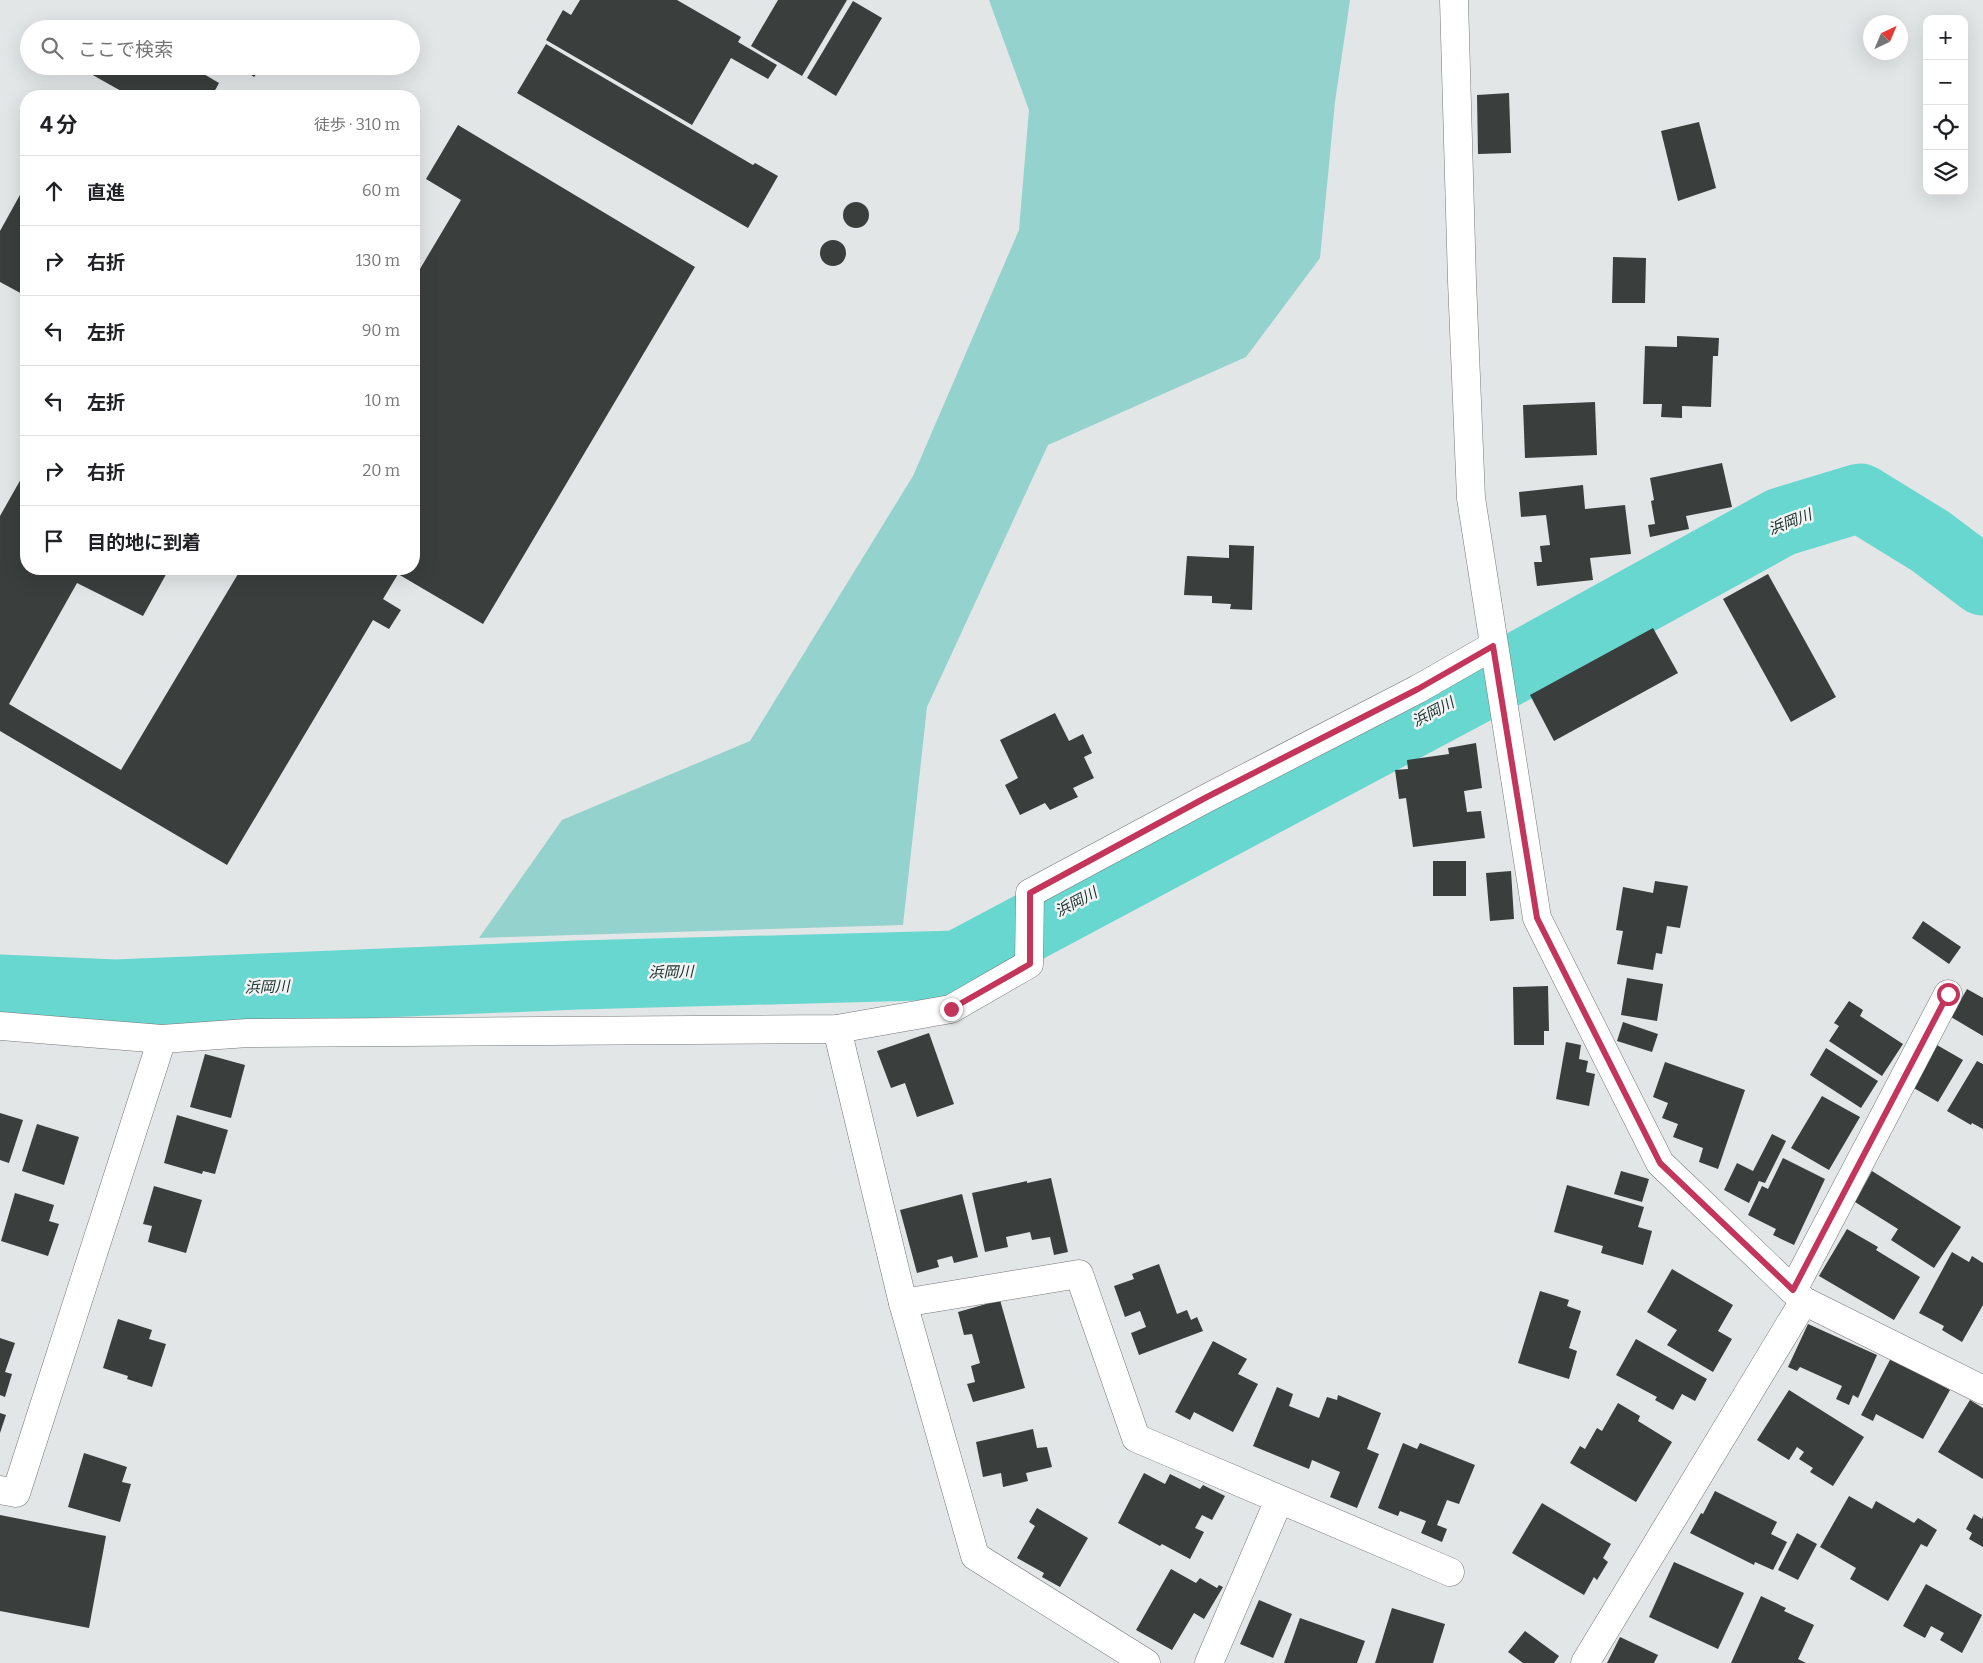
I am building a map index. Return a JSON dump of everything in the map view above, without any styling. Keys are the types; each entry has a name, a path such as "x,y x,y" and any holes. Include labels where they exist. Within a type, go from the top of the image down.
{"street":[{"path":"1454,0 1462,281 1471,498 1537,918 1660,1163 1799,1296 1983,1390"},
{"path":"0,1026 162,1040 248,1033 837,1029 951,1009 1030,964 1030,893 1205,798 1418,689 1494,653"},
{"path":"1585,1663 1799,1296 1948,994"},
{"path":"837,1029 903,1303 975,1556 1146,1663"},
{"path":"0,1490 16,1493 162,1040"},
{"path":"903,1303 1079,1274 1136,1438 1450,1572"},
{"path":"1209,1663 1279,1500"}],"shaded area":[{"path":"989,0 1350,0 1335,102 1320,258 1246,357 1048,445 927,707 903,925 479,938 562,820 750,741 913,476 1019,230 1029,110"}],"building":[{"path":"580,0 677,0 741,37 738,42 777,65 768,79 731,58 692,125 546,40 563,10 571,15"},
{"path":"778,0 847,0 802,76 751,46"},
{"path":"853,1 882,18 836,96 807,78"},
{"path":"546,44 753,165 755,163 778,176 748,228 517,93"},
{"path":"93,75 205,75 219,83 215,90 119,90"},
{"path":"1509,93 1511,153 1478,154 1477,95"},
{"path":"1699,122 1716,188 1678,201 1661,131"},
{"path":"458,125 695,267 483,624 400,575 420,575 420,269 461,200 426,179"},
{"path":"20,195 20,293 0,282 0,231"},
{"path":"856,202 865,206 869,215 865,224 856,228 847,224 843,215 847,206"},
{"path":"833,240 842,244 846,253 842,262 833,266 824,262 820,253 824,244"},
{"path":"1613,257 1646,258 1645,303 1612,303"},
{"path":"1677,336 1719,338 1718,356 1713,356 1711,407 1682,406 1682,418 1661,417 1662,404 1643,404 1645,346 1677,347"},
{"path":"1595,402 1597,455 1525,458 1523,405"},
{"path":"1722,463 1732,507 1686,516 1689,529 1650,537 1648,525 1655,524 1651,501 1654,500 1650,478"},
{"path":"20,481 20,575 166,575 143,616 77,583 9,704 121,770 237,575 397,575 383,599 401,610 389,629 373,620 227,865 0,731 0,516"},
{"path":"1583,485 1585,509 1625,505 1631,554 1590,558 1593,580 1537,586 1534,562 1542,562 1540,546 1550,545 1546,515 1521,517 1519,492"},
{"path":"1229,545 1254,546 1252,610 1230,609 1231,604 1212,603 1212,596 1184,595 1187,556 1229,558"},
{"path":"1768,574 1836,697 1791,722 1723,599"},
{"path":"1653,628 1678,673 1554,741 1530,695"},
{"path":"1055,713 1069,741 1083,734 1092,753 1084,757 1094,778 1073,788 1078,797 1050,810 1045,803 1020,815 1005,785 1018,778 1000,740"},
{"path":"1476,743 1482,788 1464,791 1467,812 1481,811 1485,838 1413,847 1406,798 1399,799 1395,770 1408,769 1407,760 1449,754 1448,748"},
{"path":"1433,861 1466,861 1466,896 1433,896"},
{"path":"1511,871 1514,919 1490,921 1486,873"},
{"path":"1655,881 1688,886 1680,928 1667,926 1662,954 1656,953 1653,970 1617,964 1623,931 1616,930 1623,887 1653,893"},
{"path":"1923,921 1961,947 1949,964 1912,938"},
{"path":"1627,978 1663,984 1657,1021 1621,1015"},
{"path":"1548,986 1549,1031 1544,1031 1544,1045 1514,1045 1513,987"},
{"path":"1967,989 1983,998 1983,1036 1951,1017"},
{"path":"1849,1001 1863,1010 1860,1016 1903,1044 1882,1076 1829,1041 1839,1026 1834,1023"},
{"path":"1623,1022 1658,1034 1652,1052 1617,1041"},
{"path":"929,1033 954,1104 917,1117 905,1083 891,1088 877,1051"},
{"path":"1566,1042 1581,1045 1579,1059 1588,1061 1586,1072 1595,1074 1589,1106 1556,1099"},
{"path":"1937,1045 1963,1060 1938,1102 1912,1087"},
{"path":"1826,1048 1878,1081 1861,1108 1810,1075"},
{"path":"205,1054 245,1065 231,1118 190,1107"},
{"path":"1977,1061 1983,1064 1983,1129 1972,1123 1971,1125 1947,1111"},
{"path":"1665,1062 1745,1090 1718,1169 1699,1162 1703,1148 1673,1137 1678,1124 1662,1118 1668,1103 1653,1097"},
{"path":"1822,1096 1860,1117 1829,1170 1791,1148"},
{"path":"0,1113 23,1120 9,1163 0,1160"},
{"path":"177,1115 228,1130 215,1174 203,1171 202,1174 164,1163"},
{"path":"37,1124 79,1137 64,1185 22,1171"},
{"path":"1772,1134 1786,1141 1765,1183 1759,1181 1749,1203 1724,1190 1737,1163 1753,1171"},
{"path":"1783,1158 1825,1179 1794,1245 1773,1235 1776,1229 1748,1215 1762,1186 1768,1189"},
{"path":"1621,1171 1649,1179 1642,1202 1614,1194"},
{"path":"1872,1171 1961,1227 1934,1268 1891,1240 1898,1229 1855,1202"},
{"path":"1051,1178 1068,1252 1054,1255 1050,1237 1032,1240 1030,1232 1006,1237 1008,1247 985,1252 972,1193 1027,1181 1027,1183"},
{"path":"1567,1185 1644,1207 1638,1227 1652,1231 1643,1265 1601,1253 1603,1246 1554,1232"},
{"path":"154,1186 202,1200 186,1253 148,1242 152,1226 143,1224"},
{"path":"15,1193 54,1205 49,1221 59,1224 48,1256 1,1241"},
{"path":"962,1194 978,1257 954,1263 952,1256 937,1260 939,1267 917,1273 900,1210"},
{"path":"1847,1229 1878,1247 1876,1250 1920,1277 1894,1320 1819,1276"},
{"path":"1952,1252 1969,1262 1972,1256 1983,1263 1983,1305 1962,1342 1942,1330 1944,1326 1919,1313"},
{"path":"1159,1264 1177,1314 1187,1310 1191,1320 1197,1317 1203,1331 1139,1355 1131,1333 1146,1327 1140,1311 1125,1317 1114,1286 1134,1279 1132,1274"},
{"path":"1672,1269 1733,1305 1718,1331 1732,1339 1713,1372 1667,1345 1677,1330 1647,1312"},
{"path":"1540,1291 1569,1300 1567,1306 1581,1311 1569,1348 1577,1351 1569,1379 1518,1363"},
{"path":"1000,1300 1025,1388 973,1402 967,1384 975,1382 971,1366 980,1363 972,1334 964,1335 958,1312"},
{"path":"118,1319 152,1330 149,1339 166,1344 152,1387 127,1379 128,1376 103,1368"},
{"path":"1808,1324 1877,1355 1858,1398 1853,1395 1849,1405 1836,1399 1842,1386 1800,1367 1797,1371 1788,1367"},
{"path":"0,1338 15,1343 5,1372 12,1374 5,1397 0,1395"},
{"path":"1636,1339 1707,1379 1695,1401 1682,1394 1673,1410 1655,1400 1657,1397 1616,1375"},
{"path":"1213,1341 1247,1359 1238,1374 1258,1384 1233,1432 1194,1412 1190,1420 1175,1412"},
{"path":"1891,1358 1950,1390 1923,1439 1876,1414 1873,1421 1861,1415"},
{"path":"1277,1387 1293,1394 1289,1406 1319,1418 1327,1397 1337,1400 1338,1395 1381,1413 1367,1449 1379,1454 1357,1508 1330,1497 1340,1472 1312,1460 1309,1469 1253,1446"},
{"path":"1789,1390 1864,1437 1833,1486 1810,1472 1813,1468 1799,1459 1804,1452 1797,1447 1789,1460 1757,1440"},
{"path":"1970,1400 1983,1408 1983,1479 1938,1452"},
{"path":"1618,1403 1640,1416 1638,1421 1672,1442 1636,1502 1570,1463 1580,1446 1585,1449 1597,1428 1602,1431"},
{"path":"0,1413 6,1415 0,1433"},
{"path":"1033,1429 1037,1448 1047,1447 1052,1467 1026,1473 1028,1481 1003,1487 1001,1473 983,1477 976,1442"},
{"path":"1403,1443 1417,1449 1420,1443 1475,1465 1459,1504 1447,1500 1437,1525 1447,1529 1442,1542 1421,1533 1426,1521 1400,1511 1398,1516 1378,1508"},
{"path":"84,1453 127,1467 122,1482 131,1484 120,1522 68,1507"},
{"path":"1144,1473 1165,1484 1170,1474 1200,1489 1203,1485 1225,1496 1212,1520 1202,1515 1195,1528 1204,1532 1190,1559 1162,1544 1160,1546 1118,1523"},
{"path":"1715,1491 1777,1522 1771,1534 1787,1542 1773,1570 1755,1562 1754,1565 1690,1533"},
{"path":"1849,1496 1872,1509 1876,1501 1914,1523 1918,1518 1937,1530 1927,1547 1921,1544 1888,1601 1850,1579 1856,1568 1820,1547"},
{"path":"1542,1503 1611,1544 1603,1558 1608,1562 1597,1580 1594,1577 1584,1595 1512,1553"},
{"path":"1037,1508 1088,1538 1060,1587 1042,1577 1044,1573 1017,1558 1035,1526 1029,1522"},
{"path":"1974,1514 1982,1519 1983,1516 1983,1547 1969,1539 1972,1533 1966,1529"},
{"path":"0,1515 106,1536 89,1628 0,1611"},
{"path":"1797,1533 1817,1544 1798,1580 1778,1570"},
{"path":"1674,1562 1744,1593 1718,1649 1649,1617"},
{"path":"1171,1569 1196,1583 1200,1578 1217,1588 1219,1585 1223,1587 1204,1619 1194,1613 1172,1650 1136,1630"},
{"path":"1926,1584 1982,1615 1962,1653 1940,1640 1944,1633 1931,1626 1925,1638 1903,1626"},
{"path":"1761,1596 1786,1608 1784,1611 1814,1625 1798,1659 1806,1663 1731,1663"},
{"path":"1259,1600 1292,1614 1273,1658 1240,1644"},
{"path":"1392,1608 1445,1624 1433,1663 1375,1663"},
{"path":"1300,1618 1365,1641 1357,1663 1284,1663"},
{"path":"1525,1631 1559,1656 1554,1663 1523,1663 1508,1652"},
{"path":"1620,1637 1658,1655 1654,1663 1607,1663"}],"waterway":[{"name":"浜岡川","path":"0,989 115,994 578,975 958,965 1523,664 1781,522 1860,498 1930,541 1983,581"}],"route":[{"path":"951,1009 1030,964 1030,893 1205,798 1418,689 1493,646 1537,918 1660,1163 1793,1290 1948,994"}]}
